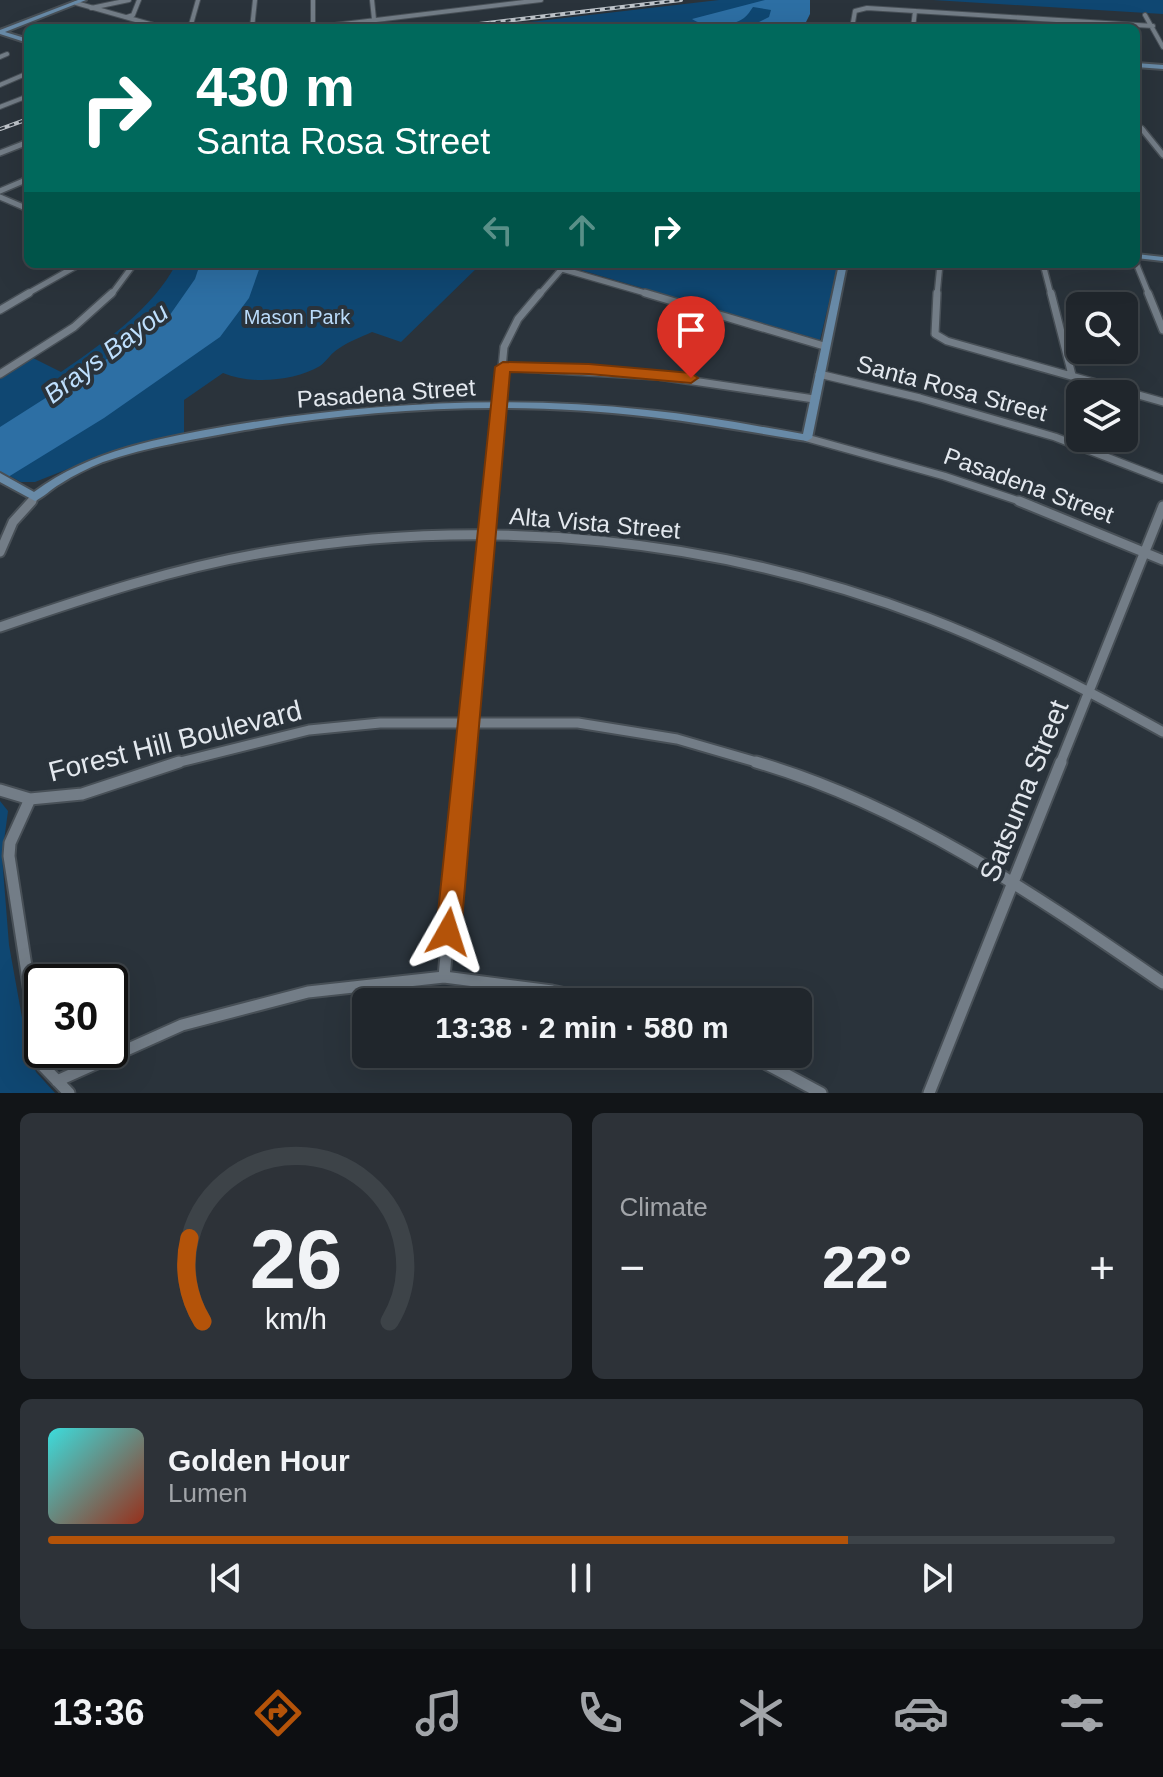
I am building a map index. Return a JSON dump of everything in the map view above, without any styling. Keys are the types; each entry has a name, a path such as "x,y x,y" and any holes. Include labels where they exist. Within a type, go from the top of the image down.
{"street":[{"path":"90,8 129,0"},
{"path":"126,18 133,15 139,0"},
{"path":"191,24 198,0"},
{"path":"252,24 255,0"},
{"path":"312,24 313,0"},
{"path":"372,0 374,19"},
{"path":"430,0 433,12"},
{"path":"340,24 490,3 541,0"},
{"path":"0,32 80,1 90,8 150,24"},
{"path":"853,24 855,11 863,8 1082,24"},
{"path":"913,24 915,11"},
{"path":"975,15 975,24"},
{"path":"1145,15 1163,47"},
{"path":"1031,18 1032,24"},
{"path":"1140,26 1153,26"},
{"path":"0,32 24,40"},
{"path":"0,57 7,54"},
{"path":"1140,65 1163,67"},
{"path":"0,85 24,76"},
{"path":"0,107 24,98"},
{"path":"1140,127 1163,155"},
{"path":"0,153 24,144"},
{"path":"0,194 24,181"},
{"path":"0,194 24,207"},
{"path":"1140,253 1163,256"},
{"path":"0,310 73,268"},
{"path":"0,374 85,318 118,287 131,268"},
{"path":"444,977 503,367 510,331 562,268"},
{"path":"570,268 824,346"},
{"path":"807,438 842,268"},
{"path":"940,268 933,327 935,334 941,338 1163,402"},
{"path":"1044,268 1072,375"},
{"path":"1138,268 1163,330"},
{"path":"503,367 669,375 814,399"},
{"name":"Santa Rosa Street","path":"819,374 920,398 1055,437 1163,479"},
{"name":"Pasadena Street","path":"35,497 62,477 92,463 157,443 308,417 391,408 499,406 625,411 807,438 920,466 1021,499 1163,560"},
{"path":"0,477 35,497 11,525 0,552"},
{"name":"Satsuma Street","path":"929,1093 1163,506"},
{"name":"Alta Vista Street","path":"0,627 181,570 272,552 421,535 591,538 682,550 779,569 894,605 994,645 1163,732"},
{"name":"Forest Hill Boulevard","path":"0,790 30,799 82,794 200,755 309,730 380,723 578,723 677,739 793,773 922,830 1014,881 1163,983"},
{"path":"30,799 10,843 9,856 41,1064 69,1093"},
{"path":"57,1081 182,1025 308,992 444,977 529,988"},
{"path":"774,1068 821,1093"}],"green space":[{"path":"719,0 771,0 774,24 512,24"},
{"path":"933,0 1163,0 1163,14"},
{"name":"Mason Park","path":"174,268 477,268 401,342 372,332 338,349 320,366 285,378 246,379 223,373 184,400 184,435 111,452 35,482 21,482 0,471 0,376 31,357 61,372 140,311"},
{"path":"574,268 837,268 820,340"},
{"path":"0,801 8,811 2,856 9,945 24,1029 24,1068 34,1068 55,1093 0,1093"}],"shaded area":[{"path":"765,0 810,0 810,14 805,24 755,24 769,17 771,10 753,7 744,18 733,23 706,24 692,19"},
{"path":"199,268 260,268 249,298 220,337 104,418 0,482 0,427 165,322 195,279"}],"railway":[{"path":"480,24 681,0"},
{"path":"0,129 24,120"}],"route":[{"path":"448,932 503,367 627,371 691,378"}],"water label":[{"name":"Brays Bayou","path":"106,353"}]}
